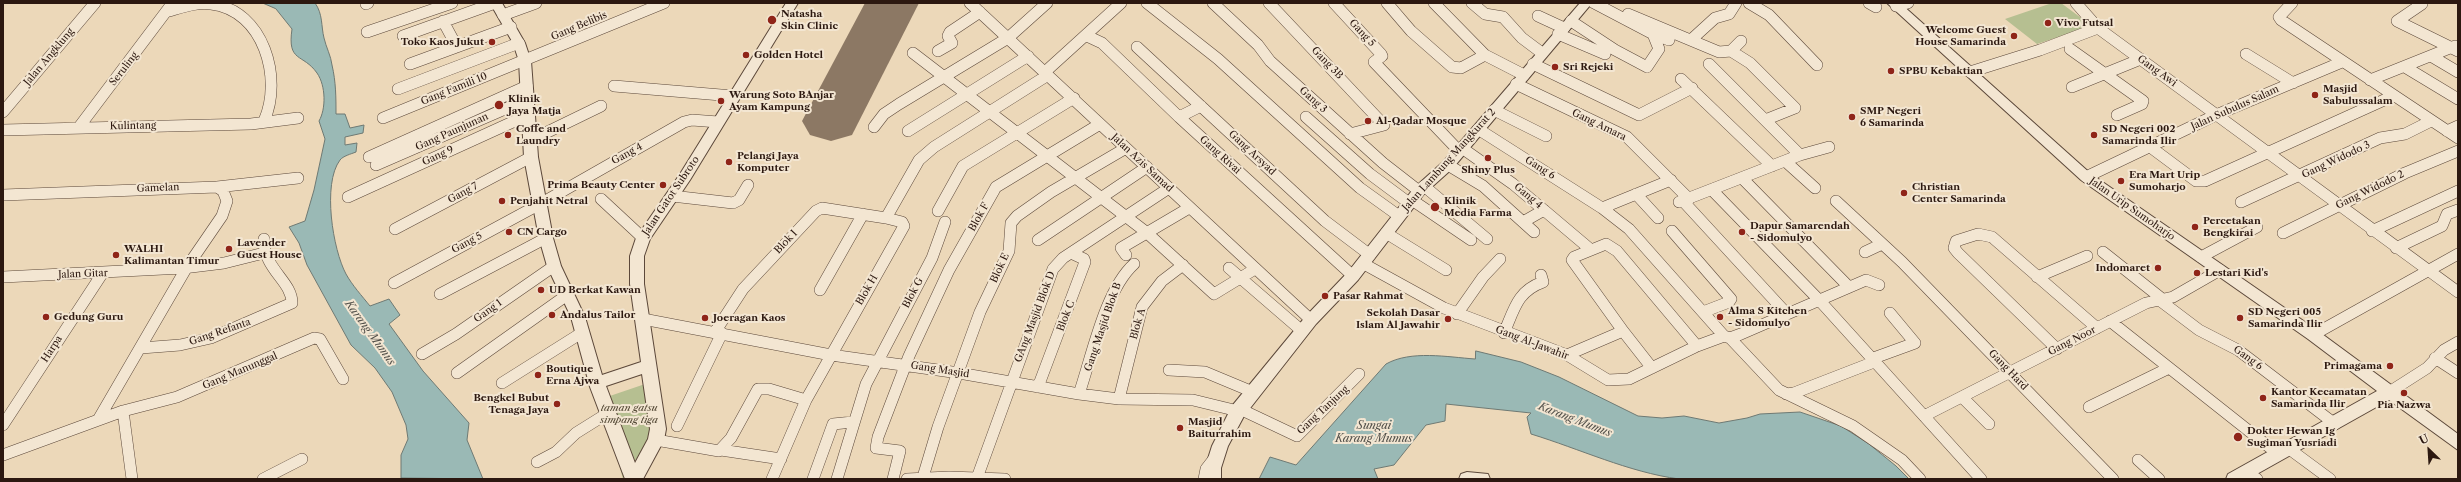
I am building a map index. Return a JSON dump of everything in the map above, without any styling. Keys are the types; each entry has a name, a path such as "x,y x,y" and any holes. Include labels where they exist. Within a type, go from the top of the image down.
{"street":[{"name":"Jalan Angklung","path":"3,112 95,3"},
{"path":"170,7 207,3 218,4 236,11 252,24 259,37 273,76 273,96 270,109 264,122"},
{"path":"368,32 452,3"},
{"path":"404,36 443,22 498,7 536,3"},
{"name":"Gang Belibis","path":"525,61 664,3"},
{"name":"Jalan Gatot Subroto","path":"634,479 656,440 658,433 650,365 637,284 636,263 643,238 672,196 792,3"},
{"path":"874,127 892,109 943,76 1008,38 1047,3"},
{"path":"886,218 919,160 934,147 1047,74 1121,3"},
{"path":"1147,3 1218,60 1360,188 1399,216"},
{"name":"Gang 3","path":"1213,3 1258,45 1270,62 1416,195"},
{"name":"Gang 3B","path":"1269,3 1384,125 1350,134"},
{"name":"Gang 5","path":"1334,3 1382,55 1374,62 1422,114"},
{"path":"1386,3 1411,31 1449,65 1461,68 1485,55"},
{"name":"Gang Amara","path":"1434,3 1485,55 1520,80 1627,137 1671,180 1684,201 1787,314"},
{"path":"1472,3 1485,14 1503,17 1522,38 1542,53"},
{"name":"Jalan Lambung Mangkurat 2","path":"1213,479 1216,457 1239,410 1253,392 1306,326 1353,276 1416,195 1448,165 1586,3"},
{"path":"1595,3 1653,34 1669,40"},
{"path":"1595,3 1692,39 1719,52 1731,51 1750,63 1795,108 1794,111 1764,120"},
{"path":"1692,39 1715,18 1729,14 1736,3"},
{"path":"1749,3 1769,15 1817,65"},
{"name":"Gang Awi","path":"2076,3 2098,28 2372,231 2458,292"},
{"path":"2292,3 2282,11 2279,19 2458,138"},
{"name":"Jalan Urip Sumoharjo","path":"1899,4 1970,72 2086,177 2313,335 2391,391 2458,443"},
{"path":"2422,4 2398,22 2456,48"},
{"path":"938,51 952,43 948,36 950,32 975,6"},
{"name":"Jalan Azis Samad","path":"975,6 1255,269 1306,326"},
{"name":"Seruling","path":"80,127 170,7"},
{"path":"498,7 511,27 519,43 525,61 531,157 546,238 554,266 583,332 597,383 634,479"},
{"path":"1538,16 1615,50 1647,67 1659,49 1657,40 1653,34"},
{"path":"443,22 457,47"},
{"path":"410,64 511,27"},
{"path":"1564,28 1605,54"},
{"path":"1970,72 2040,50 2098,28"},
{"name":"Gang Rivai","path":"1087,36 1102,43 1179,117 1353,276"},
{"path":"1731,51 1742,41"},
{"path":"398,89 519,43"},
{"name":"Gang Arsyad","path":"1136,47 1367,259"},
{"path":"2370,80 2431,56 2456,48"},
{"path":"2070,49 2143,102 2117,114"},
{"path":"913,53 1146,232 1214,294 1255,269"},
{"path":"2246,54 2292,83"},
{"path":"908,131 1028,56"},
{"path":"2431,56 2458,72"},
{"path":"2072,88 2141,59"},
{"name":"Gang Famili 10","path":"383,118 525,61"},
{"name":"Jalan Subulus Salam","path":"2086,177 2216,115 2342,62"},
{"path":"1533,64 1638,114 1650,110 1692,88"},
{"path":"1709,64 1800,155"},
{"path":"2405,67 2458,99"},
{"path":"1681,78 1772,166"},
{"path":"614,86 733,96"},
{"name":"Gang Paunjunan","path":"372,161 527,92"},
{"path":"2149,146 2200,182 2393,96"},
{"path":"938,211 963,166 1016,132 1074,98"},
{"path":"529,141 601,106"},
{"path":"1179,117 1201,106"},
{"path":"1494,110 1546,136"},
{"name":"Gang 4","path":"1422,114 1460,150 1498,173 1590,249"},
{"name":"Gang 9","path":"348,197 528,115"},
{"path":"1306,117 1370,174 1416,195 1487,239"},
{"name":"Kulintang","path":"3,130 264,122 298,118"},
{"name":"Gang 4","path":"540,204 684,122 692,120 718,122"},
{"name":"Gang Widodo 3","path":"2241,202 2299,177 2380,138 2405,134 2431,121"},
{"name":"Blok F","path":"893,479 900,452 878,449 875,445 907,360 950,270 996,187 1100,124"},
{"path":"2447,131 2458,126"},
{"name":"Gang 6","path":"1478,129 1602,208 1638,238 1727,337"},
{"path":"1684,201 1800,155 1829,147"},
{"name":"Blok E","path":"959,372 980,312 1009,251 1011,223 1017,216 1126,148"},
{"name":"Gang Widodo 2","path":"2284,233 2405,173 2458,151"},
{"name":"Gang 7","path":"395,229 531,157"},
{"path":"1786,161 1815,188"},
{"path":"1448,165 1483,186 1534,232"},
{"path":"1038,240 1147,168"},
{"name":"Gamelan","path":"3,195 217,186 298,178"},
{"path":"1742,178 1850,287"},
{"path":"1602,208 1671,180"},
{"path":"672,196 733,203 739,200 748,185"},
{"path":"98,420 187,267 222,216 226,205 223,191 217,186"},
{"name":"GAng Masjid Blok D","path":"977,478 1010,382 1054,269 1071,252 1127,217 1169,188"},
{"path":"1712,190 1820,301 1981,479"},
{"path":"2372,231 2457,192"},
{"path":"1636,194 1658,218"},
{"path":"1416,195 1471,240"},
{"path":"601,199 643,238"},
{"name":"Gang Hard","path":"1836,201 1902,262 2114,479"},
{"name":"Gang 5","path":"394,283 540,204"},
{"name":"Blok I","path":"677,426 718,332 743,288 813,213 822,208 886,218 902,222 904,226"},
{"path":"1126,255 1120,248 1189,208"},
{"path":"1523,222 1544,210"},
{"path":"2396,248 2442,226 2447,214 2458,210"},
{"path":"820,290 863,214"},
{"name":"Blok G","path":"837,479 853,422 876,362 932,258 945,222"},
{"name":"Blok H","path":"772,479 806,400 904,226"},
{"path":"2200,257 2256,227"},
{"path":"1672,231 1731,299 1730,301 1703,312"},
{"path":"1386,233 1446,270"},
{"path":"2057,349 1958,253 1954,245 1956,241 1978,234 1987,235 1996,240 2097,328"},
{"path":"440,294 546,238"},
{"path":"264,239 264,253"},
{"path":"1652,368 1623,331 1572,260 1590,249 1606,244 1612,247 1697,346"},
{"path":"1865,252 1882,244"},
{"name":"Blok C","path":"1038,387 1085,261 1071,252"},
{"name":"Gang 6","path":"2103,252 2199,330 2238,350 2335,424"},
{"name":"Jalan Gitar","path":"3,277 102,274 187,267 236,261 264,253"},
{"name":"Gang Refanta","path":"141,348 180,346 211,338 287,307 294,301 264,253"},
{"path":"2313,335 2458,254"},
{"path":"2037,277 2087,256"},
{"name":"Gang Al-Jawahir","path":"1367,259 1457,314 1504,333 1567,355 1602,378 1615,381 1629,379 1697,346 1727,337 1787,314 1867,280 1879,285"},
{"path":"1457,314 1483,277 1500,259"},
{"name":"Gang Masjid Blok B","path":"1080,394 1113,292 1124,273 1134,264"},
{"name":"Blok A","path":"1119,399 1142,307 1162,281 1183,265"},
{"name":"Gang 1","path":"422,354 452,337 515,291 554,266"},
{"path":"1229,268 1239,278 1306,326"},
{"name":"Gang Noor","path":"1924,416 2110,321 2159,298 2173,297 2220,270"},
{"name":"Harpa","path":"3,425 102,274"},
{"path":"1504,333 1513,309 1524,290 1543,282 1541,275"},
{"path":"457,373 567,295"},
{"path":"1786,394 1794,393 1915,343 1890,313"},
{"name":"Gang Masjid","path":"643,319 718,332 830,355 876,362 907,360 959,372 1080,394 1119,399 1194,400 1239,410"},
{"path":"2110,321 2169,368 2283,451 2330,479"},
{"path":"1567,355 1623,331"},
{"path":"502,383 583,332"},
{"path":"1727,337 1779,390 1853,426 1902,460 1920,479"},
{"name":"Gang Manunggal","path":"118,412 171,399 314,338 320,339 343,379"},
{"path":"2246,476 2283,451 2335,424 2391,391 2427,368 2435,358 2458,342"},
{"path":"2435,358 2458,373"},
{"path":"597,383 650,365"},
{"path":"2089,407 2169,368"},
{"path":"1169,370 1205,372 1253,392"},
{"path":"923,477 938,427 959,372"},
{"name":"Gang Tanjung","path":"1239,410 1297,436 1328,407 1359,374"},
{"path":"721,450 747,403 758,389 769,389 806,400"},
{"path":"1962,397 1988,424"},
{"path":"3,455 118,412 132,479"},
{"path":"538,462 556,452 576,433 608,413"},
{"path":"813,479 833,424 853,422"},
{"path":"656,440 781,459"},
{"path":"1204,479 1206,469 1216,457"},
{"path":"263,479 302,459"},
{"path":"2138,460 2159,479"},
{"path":"907,479 923,477 1005,479"},
{"path":"1467,479 1482,479"}],"green space":[{"name":"Vivo Futsal","path":"2052,3 2061,3 2092,26 2037,44 2005,19"},
{"name":"taman gatsu simpang tiga","path":"648,383 654,432 623,479 601,399"}],"water":[{"name":"Karang Mumus","path":"263,3 315,3 318,7 321,16 324,38 331,58 336,90 336,114 345,114 350,128 364,125 363,133 345,137 345,145 357,143 356,152 345,156 340,160 335,171 332,185 331,217 341,263 351,282 370,306 389,299 400,315 389,324 423,371 469,423 467,440 483,479 401,478 401,455 408,439 406,425 392,392 375,368 351,345 307,265 299,243 289,227 305,221 314,190 325,139 319,121 323,110 324,97 322,84 317,73 312,67 294,53 291,40 292,29 276,9"},
{"name":"Sungai Karang Mumus","path":"1476,351 1521,362 1559,377 1638,416 1662,418 1684,416 1719,423 1760,414 1800,412 1841,426 1869,444 1896,466 1909,479 1679,479 1660,476 1623,466 1531,434 1527,417 1531,413 1446,404 1445,421 1426,425 1394,465 1374,469 1378,479 1259,479 1270,457 1296,465 1386,364 1407,357 1418,356 1441,356 1475,359"}],"runway":[{"path":"831,121 892,3"}],"place":[{"name":"Natasha Skin Clinic","path":"772,20"},
{"name":"Vivo Futsal","path":"2048,23"},
{"name":"Welcome Guest House Samarinda","path":"2014,36"},
{"name":"Toko Kaos Jukut","path":"492,42"},
{"name":"Golden Hotel","path":"746,55"},
{"name":"Sri Rejeki","path":"1555,67"},
{"name":"SPBU Kebaktian","path":"1891,71"},
{"name":"Masjid Sabulussalam","path":"2315,95"},
{"name":"Warung Soto BAnjar Ayam Kampung","path":"721,101"},
{"name":"Klinik Jaya Matja","path":"499,105"},
{"name":"SMP Negeri 6 Samarinda","path":"1852,117"},
{"name":"Al-Qadar Mosque","path":"1368,121"},
{"name":"Coffe and Laundry","path":"508,135"},
{"name":"SD Negeri 002 Samarinda Ilir","path":"2094,135"},
{"name":"Shiny Plus","path":"1488,158"},
{"name":"Pelangi Jaya Komputer","path":"729,162"},
{"name":"Era Mart Urip Sumoharjo","path":"2121,181"},
{"name":"Prima Beauty Center","path":"663,185"},
{"name":"Christian Center Samarinda","path":"1904,193"},
{"name":"Penjahit Netral","path":"502,201"},
{"name":"Klinik Media Farma","path":"1435,207"},
{"name":"Percetakan Bengkirai","path":"2195,227"},
{"name":"CN Cargo","path":"509,232"},
{"name":"Dapur Samarendah - Sidomulyo","path":"1742,232"},
{"name":"Lavender Guest House","path":"229,249"},
{"name":"WALHI Kalimantan Timur","path":"116,255"},
{"name":"Indomaret","path":"2158,268"},
{"name":"Lestari Kid's","path":"2197,273"},
{"name":"UD Berkat Kawan","path":"541,290"},
{"name":"Pasar Rahmat","path":"1325,296"},
{"name":"Andalus Tailor","path":"552,315"},
{"name":"Gedung Guru","path":"46,317"},
{"name":"Alma S Kitchen - Sidomulyo","path":"1720,317"},
{"name":"Joeragan Kaos","path":"705,318"},
{"name":"SD Negeri 005 Samarinda Ilir","path":"2240,318"},
{"name":"Sekolah Dasar Islam Al Jawahir","path":"1448,319"},
{"name":"Primagama","path":"2390,366"},
{"name":"Boutique Erna Ajwa","path":"538,375"},
{"name":"Pia Nazwa","path":"2404,393"},
{"name":"Kantor Kecamatan Samarinda Ilir","path":"2263,398"},
{"name":"Bengkel Bubut Tenaga Jaya","path":"557,404"},
{"name":"Masjid Baiturrahim","path":"1180,428"},
{"name":"Dokter Hewan Ig Sugiman Yusriadi","path":"2238,437"}]}
